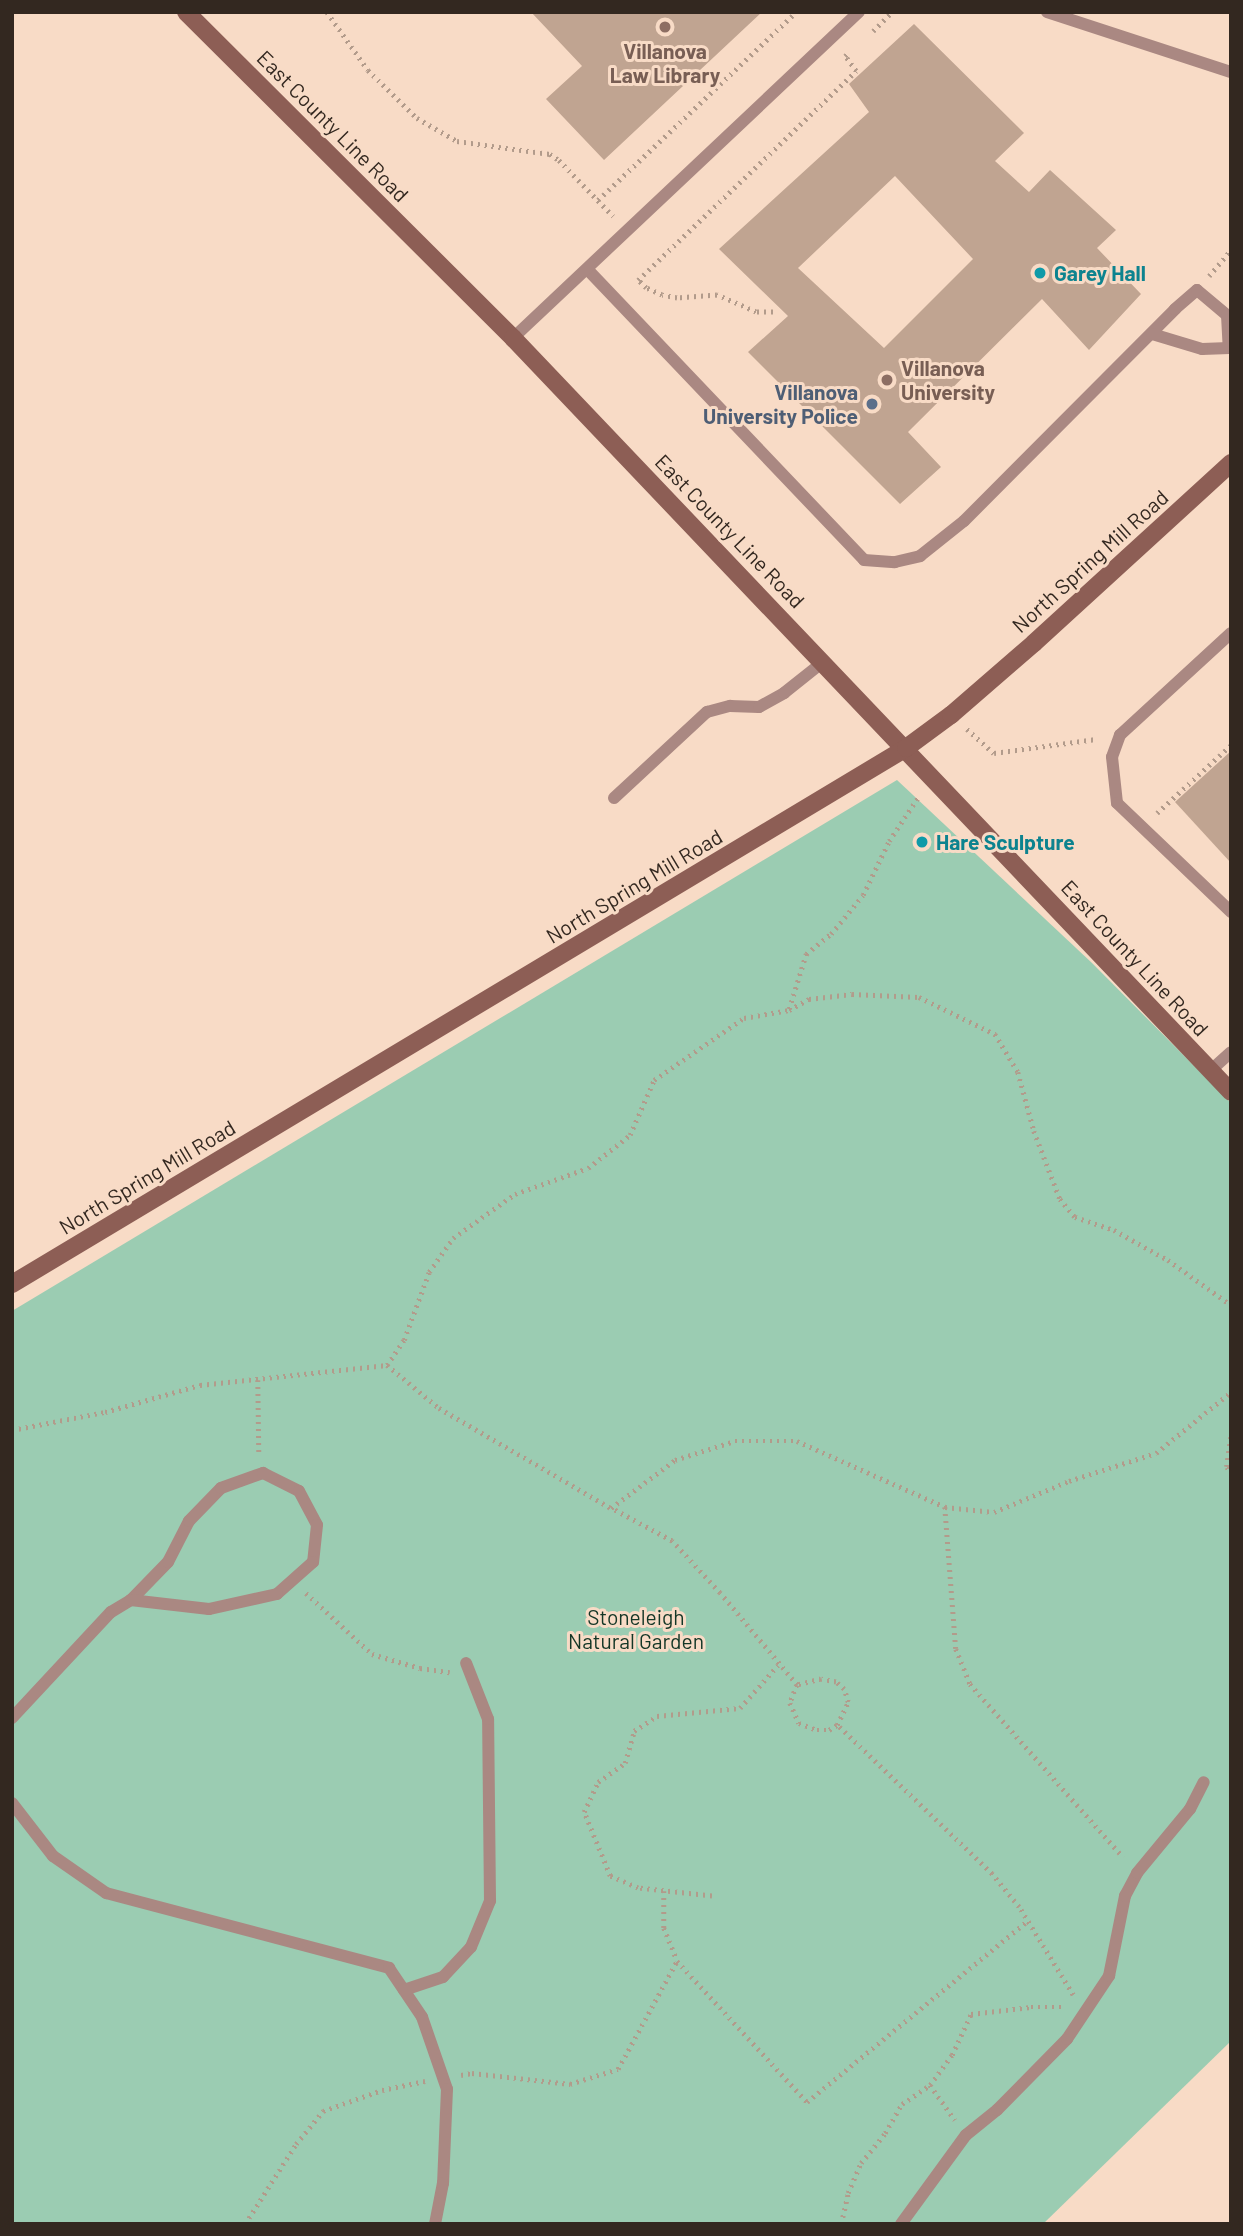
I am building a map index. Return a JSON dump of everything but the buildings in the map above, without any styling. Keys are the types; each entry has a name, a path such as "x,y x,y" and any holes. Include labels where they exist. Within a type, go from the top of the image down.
{"street":[{"name":"East County Line Road","path":"186,12 513,338 1231,1092"},
{"name":"North Spring Mill Road","path":"12,1284 906,748 951,715 1231,463"}],"lane":[{"path":"513,338 859,12"},
{"path":"1047,12 1231,72"},
{"path":"588,270 864,559 895,562 920,556 964,521 1152,334 1197,290 1227,316 1229,348 1202,349 1152,334"},
{"path":"1231,633 1120,735 1112,757 1117,803 1231,912"},
{"path":"614,798 707,712 730,706 759,707 784,693 823,662"},
{"path":"1210,1071 1231,1052"},
{"path":"12,1718 111,1612 131,1600 168,1562 189,1521 221,1488 263,1474 299,1491 317,1525 313,1562 277,1594 209,1609 131,1600"},
{"path":"404,1990 443,1976 471,1947 490,1901 488,1719 467,1663"},
{"path":"901,2224 966,2135 997,2110 1067,2039 1109,1976 1125,1896 1138,1873 1190,1809 1204,1782"},
{"path":"12,1803 53,1856 106,1893 389,1968 422,2017 447,2090 443,2183 435,2224"}],"path":[{"path":"327,12 368,70 417,118 457,141 550,154 559,159 628,232"},
{"path":"598,200 796,12"},
{"path":"865,38 892,12"},
{"path":"773,312 756,312 718,295 677,298 662,295 638,280 856,71 845,56 855,47"},
{"path":"1197,290 1231,250"},
{"path":"951,715 994,753 1120,735"},
{"path":"1142,827 1231,745"},
{"path":"789,1010 806,954 831,934 863,895 889,841 932,775"},
{"path":"387,1364 404,1340 429,1272 453,1238 515,1195 588,1168 630,1135 654,1080 744,1018 789,1010 809,999 852,994 919,997 995,1034 1018,1072 1034,1131 1060,1199 1075,1217 1114,1230 1168,1259 1231,1305"},
{"path":"12,1430 105,1412 200,1385 387,1364 439,1408 672,1541 720,1592 797,1685"},
{"path":"258,1380 256,1446 263,1474"},
{"path":"611,1508 675,1460 735,1441 797,1441 945,1507 994,1512 1069,1481 1156,1453 1231,1392"},
{"path":"1231,1437 1227,1467 1231,1472"},
{"path":"945,1507 956,1649 970,1684 1138,1873"},
{"path":"296,1578 309,1597 372,1654 420,1668 456,1673"},
{"path":"712,1896 638,1888 610,1876 584,1812 598,1782 625,1763 634,1731 657,1716 740,1708 778,1665"},
{"path":"821,1679 835,1682 844,1689 848,1702 837,1725 828,1730 817,1730 799,1723 790,1703 797,1685 821,1679"},
{"path":"837,1725 992,1874 1027,1921 1075,1999 1061,2009 1031,2007 971,2014 952,2055 930,2085 902,2104 885,2133 861,2163 848,2193 841,2224"},
{"path":"664,1891 664,1928 677,1961 807,2102 1027,1921"},
{"path":"930,2085 966,2135"}],"green space":[{"name":"Stoneleigh Natural Garden","path":"897,780 1092,963 1231,1103 1231,2041 1043,2224 12,2224 12,1311"}],"place":[{"name":"Villanova Law Library","path":"665,27"},
{"name":"Garey Hall","path":"1040,273"},
{"name":"Villanova University","path":"887,380"},
{"name":"Villanova University Police","path":"872,404"},
{"name":"Hare Sculpture","path":"922,842"}]}
